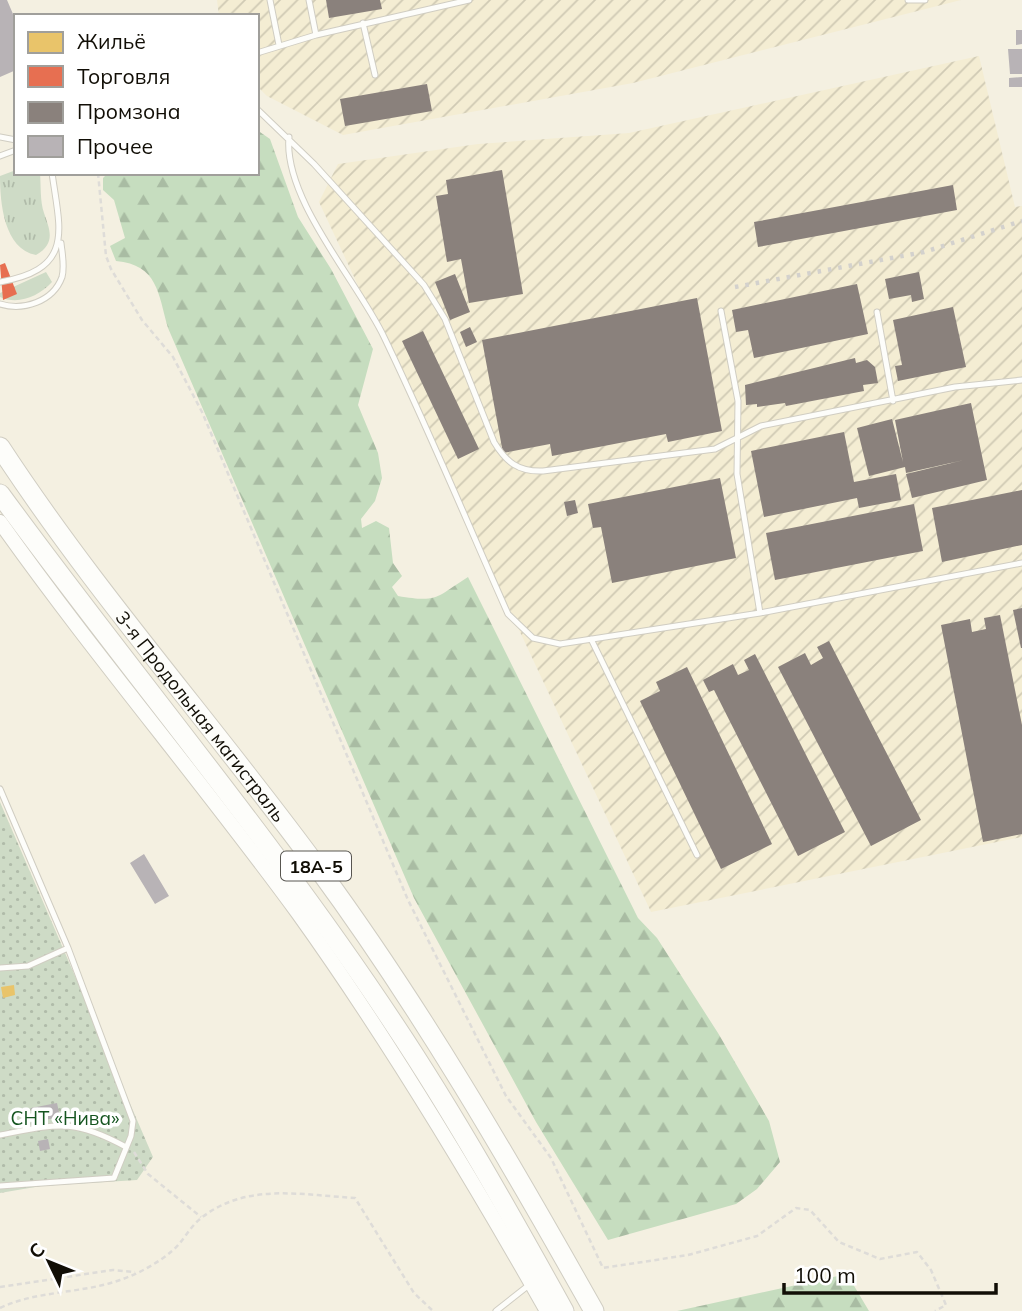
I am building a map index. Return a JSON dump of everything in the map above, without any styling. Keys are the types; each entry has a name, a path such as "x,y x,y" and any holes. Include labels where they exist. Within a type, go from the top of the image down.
{"highway":[{"name":"3-я Продольная магистраль","path":"0,447 90,571 320,871 448,1061 594,1311"},
{"name":"3-я Продольная магистраль","path":"0,494 265,841 393,1023 449,1110 564,1311"}],"street":[{"path":"0,522 198,778 299,916 428,1108 547,1311"}],"lane":[{"path":"270,0 279,45"},
{"path":"309,0 316,35"},
{"path":"259,52 363,23 469,0"},
{"path":"908,0 925,0"},
{"path":"363,23 375,75"},
{"path":"259,111 289,137 424,285 445,320 494,442 504,458 517,468 542,471 715,449 761,426 955,387 1022,380"},
{"path":"289,137 288,158 300,191 319,229 383,334 509,614 533,638 549,644 591,639 760,613 1022,563"},
{"path":"0,304 13,308 30,305 47,297 62,276 60,236 51,175"},
{"path":"0,282 42,265 59,247 60,236"},
{"path":"721,311 738,401 737,474 760,613"},
{"path":"877,313 892,401"},
{"path":"591,639 697,855"},
{"path":"0,789 2,800 68,948 129,1107 132,1130 114,1178 0,1186"},
{"path":"0,968 28,966 68,948"},
{"path":"0,1135 57,1124 79,1125 126,1147"},
{"path":"496,1311 532,1284"}],"path":[{"path":"97,175 106,256 111,269 142,320 173,357 202,412 408,900 506,1096 551,1158 603,1268 688,1255 757,1236 796,1208 810,1210 839,1242 880,1259 917,1252 932,1270 946,1305 935,1311"},
{"path":"126,1147 148,1174 201,1217"},
{"path":"0,1308 24,1299 97,1286 138,1273 173,1251 201,1217 249,1194 355,1198 414,1293 433,1311"},
{"path":"0,1287 113,1270 138,1273"}],"shaded area":[{"path":"217,0 961,0 633,83 343,135 267,96 259,88 259,14 219,14"},
{"path":"979,56 1015,207 1022,206 1022,837 651,912 319,202 338,164 478,144 629,133"}],"green space":[{"path":"259,131 270,139 298,217 331,269 373,349 358,405 378,453 382,478 375,501 361,519 362,528 376,521 389,528 393,563 402,576 392,587 398,596 422,599 436,597 468,577 638,918 657,938 718,1033 769,1121 780,1162 757,1189 736,1204 608,1240 536,1122 414,898 168,328 154,283 140,268 116,261 110,246 125,238 114,200 103,190 103,178 106,175 259,175"},
{"path":"14,171 14,175 40,175 42,204 50,235 47,245 36,255 25,251 11,234 3,211 0,176"},
{"path":"46,272 52,282 41,292 21,300 0,297 0,293"},
{"name":"СНТ «Нива»","path":"0,802 153,1157 137,1180 41,1186 0,1193"},
{"path":"847,1274 869,1311 677,1311"}],"building: Жильё":[{"path":"14,985 15,995 3,998 1,987"}],"building: Торговля":[{"path":"5,263 17,294 3,300 0,265"}],"building: Промзона":[{"path":"326,0 380,0 382,9 329,18"},
{"path":"427,84 432,111 345,126 340,99"},
{"path":"502,170 523,294 469,303 461,259 447,262 436,196 448,194 446,180"},
{"path":"953,185 957,210 758,247 754,222"},
{"path":"919,272 924,299 912,302 911,295 889,299 885,279"},
{"path":"455,274 470,312 450,320 435,282"},
{"path":"857,284 868,334 754,358 748,330 736,332 732,310"},
{"path":"697,298 722,431 668,442 666,434 552,456 550,444 503,453 482,340"},
{"path":"953,307 966,367 898,381 895,366 902,365 893,320"},
{"path":"470,327 477,342 466,347 460,332"},
{"path":"423,331 479,449 458,459 402,341"},
{"path":"855,358 856,363 867,360 875,367 878,383 863,385 864,391 786,406 785,403 757,407 757,404 746,405 745,385"},
{"path":"971,403 987,480 912,498 906,474 964,460 906,473 905,467 869,476 857,428 892,419 903,462 895,420"},
{"path":"844,432 854,482 896,474 901,500 859,508 857,498 764,517 751,451"},
{"path":"720,478 736,558 612,583 601,527 593,528 588,504"},
{"path":"1022,490 1022,545 942,562 932,508"},
{"path":"575,500 578,513 567,516 564,502"},
{"path":"914,504 923,551 775,580 766,533"},
{"path":"1022,608 1022,648 1021,648 1013,610"},
{"path":"1000,615 1022,725 1022,834 983,842 941,625 970,619 972,632 986,629 984,618"},
{"path":"829,641 921,820 871,846 778,667 805,653 811,665 823,658 817,647"},
{"path":"755,654 845,832 798,856 714,690 709,692 703,680 733,664 738,675 749,670 744,660"},
{"path":"687,667 772,844 721,869 640,701 660,691 656,682"}],"building: Прочее":[{"path":"0,0 7,0 14,16 14,71 0,77"},
{"path":"1016,30 1022,30 1022,44 1016,45"},
{"path":"1008,49 1022,49 1022,74 1010,74"},
{"path":"1022,77 1022,87 1009,87 1009,78"},
{"path":"144,854 169,896 155,904 130,863"},
{"path":"57,1103 60,1117 34,1122 31,1108"},
{"path":"48,1139 50,1149 40,1151 38,1141"}],"railway":[{"path":"735,287 924,252 1022,221"}]}
